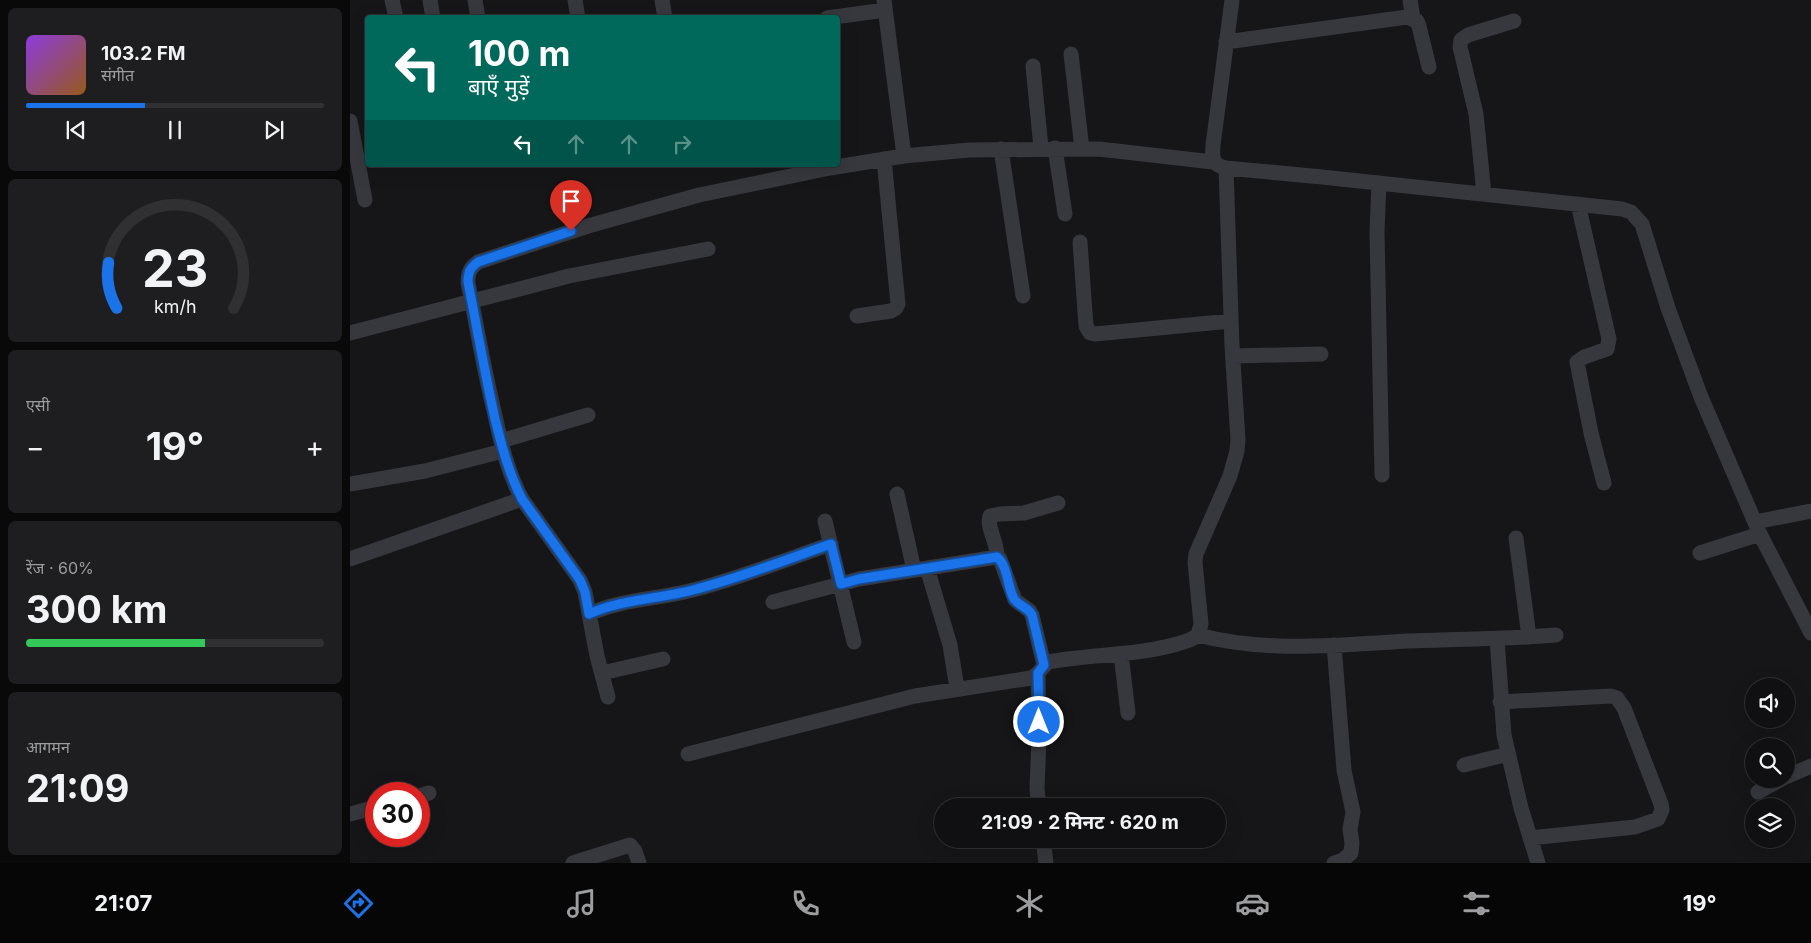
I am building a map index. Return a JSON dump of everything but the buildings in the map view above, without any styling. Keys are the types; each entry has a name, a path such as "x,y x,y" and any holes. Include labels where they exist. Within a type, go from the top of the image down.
{"street":[{"path":"392,0 395,15"},
{"path":"430,0 432,15"},
{"path":"475,0 478,15"},
{"path":"575,0 578,15"},
{"path":"662,0 664,15"},
{"path":"688,754 915,696 1031,678 1054,661 1166,647 1190,640 1198,635 1201,624 1195,562 1196,554 1224,491 1237,451 1238,429 1220,165 1212,156 1232,0"},
{"path":"1410,0 1413,18"},
{"path":"840,15 885,5 904,156"},
{"path":"1226,42 1407,17 1417,21 1429,67"},
{"path":"1484,194 1476,114 1460,47 1461,40 1468,35 1514,21"},
{"path":"1071,54 1082,149"},
{"path":"1033,66 1048,148 1064,214"},
{"path":"350,121 365,200"},
{"path":"840,164 960,150 1048,148 1124,151 1220,165 1622,209 1631,212 1642,224 1668,308 1701,397 1757,528 1811,633"},
{"path":"1002,149 1023,296"},
{"path":"857,316 891,311 898,304 884,160"},
{"path":"608,697 597,656 585,592 580,580 522,499 515,485 502,446 471,300 468,272 478,262 588,226 699,195 820,167"},
{"path":"1379,183 1377,232 1382,475"},
{"path":"1578,204 1609,339 1607,349 1584,357 1577,362 1604,483"},
{"path":"1080,242 1086,326 1090,333 1231,321"},
{"path":"350,333 569,276 708,249"},
{"path":"1233,356 1321,354"},
{"path":"350,484 425,471 588,416"},
{"path":"897,494 920,569 950,645 957,688"},
{"path":"350,560 522,499"},
{"path":"1038,798 1041,669 1032,615 1030,611 1015,600 1002,564 997,557 997,546 989,524 990,516 1024,513 1058,503"},
{"path":"1700,553 1757,528 1811,510"},
{"path":"825,521 854,642"},
{"path":"1516,538 1530,637"},
{"path":"589,614 624,603 713,584 831,544"},
{"path":"774,602 859,579 997,557"},
{"path":"1198,635 1244,644 1284,646 1465,638 1497,639 1556,634"},
{"path":"1497,639 1500,702 1508,754 1538,863"},
{"path":"1334,645 1344,770 1353,812 1350,829 1351,852 1349,856 1334,863"},
{"path":"1121,654 1128,713"},
{"path":"602,673 663,659"},
{"path":"1500,702 1612,696 1617,698 1624,708 1661,804 1658,819 1634,827 1530,838"},
{"path":"1464,765 1508,754"},
{"path":"1795,773 1811,766"},
{"path":"1758,792 1765,788"},
{"path":"350,814 365,810"},
{"path":"574,863 630,845 635,851 639,863"},
{"path":"1044,848 1046,863"}],"route":[{"path":"571,231 478,262 468,272 468,282 494,413 502,446 515,485 522,499 580,580 585,592 589,614 638,600 713,584 831,544 841,584 859,579 993,556 1000,559 1013,597 1030,611 1032,615 1044,665 1038,673 1039,722"}]}
